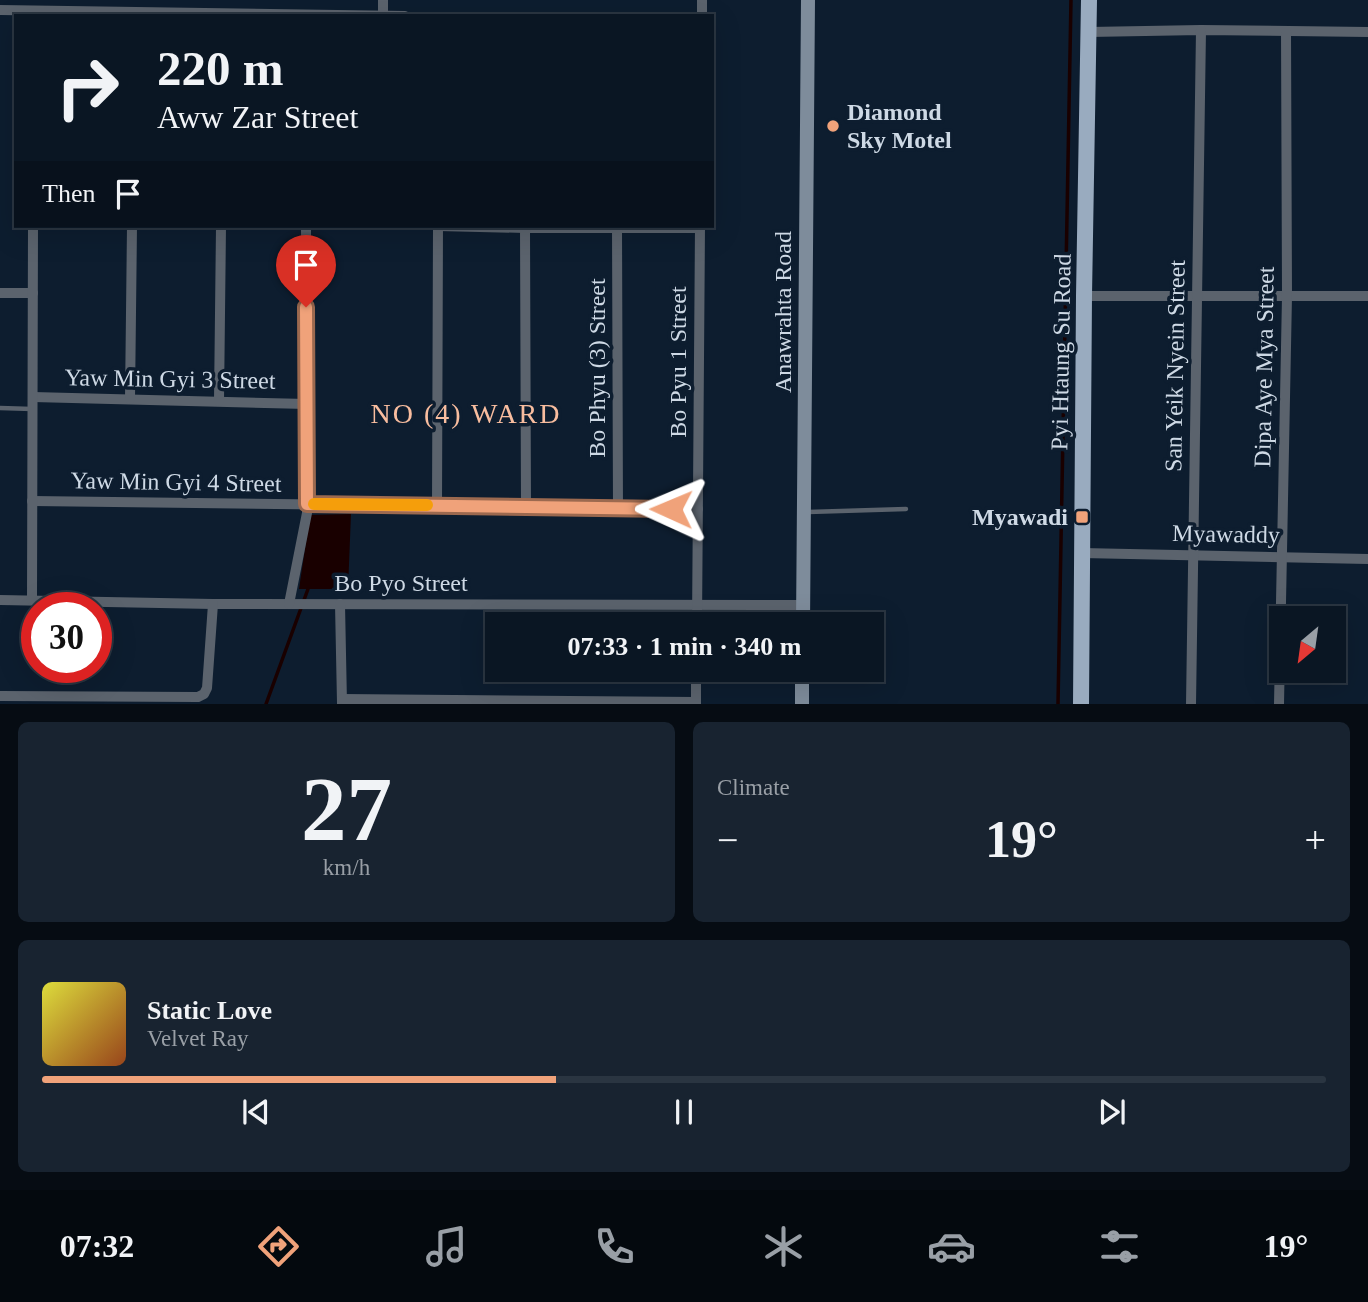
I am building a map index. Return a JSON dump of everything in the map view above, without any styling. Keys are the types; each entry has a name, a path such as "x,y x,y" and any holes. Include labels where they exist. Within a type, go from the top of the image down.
{"main road":[{"name":"Anawrahta Road","path":"803,612 808,0"},
{"name":"Pyi Htaung Su Road","path":"1081,704 1089,0"},
{"path":"802,682 802,704"}],"street":[{"path":"0,10 283,14"},
{"name":"San Yeik Nyein Street","path":"1191,704 1201,30"},
{"name":"Dipa Aye Mya Street","path":"1279,704 1287,296 1286,31"},
{"path":"1089,32 1368,32"},
{"path":"32,592 33,228"},
{"path":"130,399 132,228"},
{"path":"219,401 221,228"},
{"path":"289,604 305,529 307,504 306,228"},
{"path":"436,506 438,228"},
{"path":"496,228 571,228"},
{"name":"Bo Phyu (3) Street","path":"617,228 618,508"},
{"name":"Bo Pyu 1 Street","path":"697,612 700,228"},
{"path":"525,229 526,507"},
{"path":"0,293 33,293"},
{"path":"1084,296 1368,296"},
{"name":"Yaw Min Gyi 3 Street","path":"33,397 307,404"},
{"name":"Yaw Min Gyi 4 Street","path":"32,501 698,509"},
{"name":"Myawaddy","path":"1082,553 1368,559"},
{"name":"Bo Pyo Street","path":"0,600 21,600"},
{"name":"Bo Pyo Street","path":"112,602 803,605"},
{"path":"0,696 198,697 204,694 207,688 213,604"},
{"path":"340,604 342,701 696,703 696,682"}],"lane":[{"path":"0,408 33,409"},
{"path":"804,512 906,509"}],"shaded area":[{"path":"351,514 348,589 299,589 310,515"}],"waterway":[{"path":"1058,704 1071,0"},
{"path":"266,704 308,589"}],"slow traffic":[{"path":"314,504 427,505"}],"place":[{"name":"Diamond Sky Motel","path":"833,126"},
{"name":"Myawadi","path":"1082,517"}],"district":[{"name":"NO (4) WARD","path":"466,413"}],"route":[{"path":"306,307 307,504 671,509"}]}
